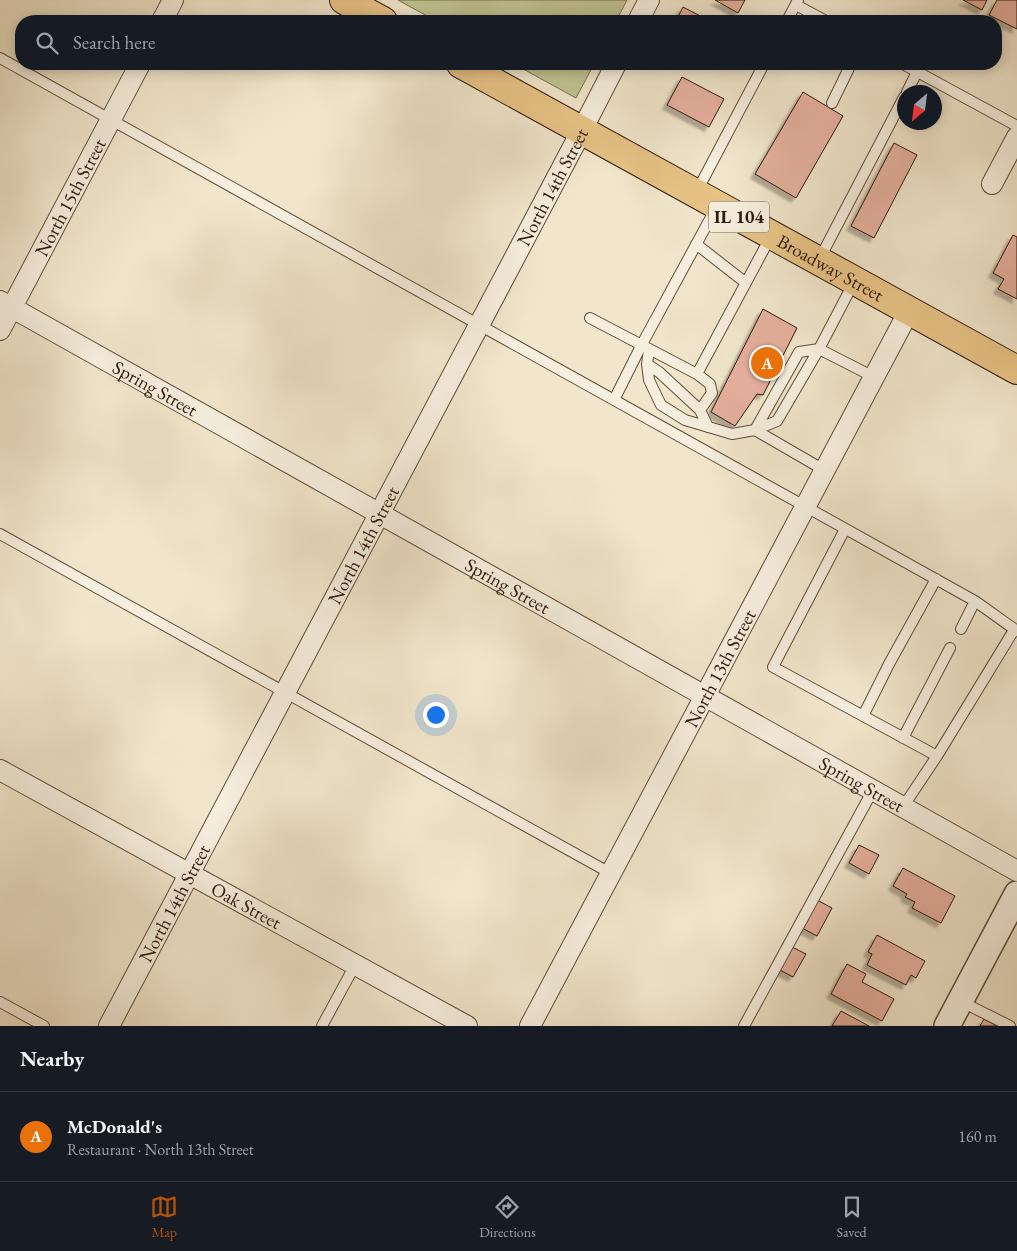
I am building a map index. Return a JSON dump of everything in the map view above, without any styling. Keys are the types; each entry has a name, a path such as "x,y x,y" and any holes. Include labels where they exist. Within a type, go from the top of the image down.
{"main road":[{"path":"344,0 372,15"},
{"name":"Broadway Street","path":"472,70 1017,370"}],"street":[{"path":"165,15 173,0"},
{"path":"641,15 649,0"},
{"name":"North 15th Street","path":"0,330 6,304 137,70"},
{"name":"North 14th Street","path":"110,1026 613,70"},
{"path":"992,184 1017,136"},
{"name":"Spring Street","path":"6,304 1017,871"},
{"name":"North 13th Street","path":"530,1026 909,311"},
{"name":"Oak Street","path":"0,770 467,1026"},
{"path":"947,1026 1017,894"}],"lane":[{"path":"790,15 797,2 817,15"},
{"path":"0,58 15,66"},
{"path":"22,70 976,601 1016,630 903,807"},
{"path":"614,400 645,348 696,244 707,199 761,70"},
{"path":"832,103 848,70"},
{"path":"914,70 1017,126"},
{"path":"910,85 917,72"},
{"path":"819,261 897,111"},
{"path":"697,374 772,235"},
{"path":"696,244 746,283"},
{"path":"645,348 649,380 661,405 685,420 732,434 755,430 777,421 855,281"},
{"path":"590,318 697,374 710,384 712,393 700,410"},
{"path":"755,430 799,352 819,348 874,377"},
{"path":"647,364 659,372 700,410 708,427"},
{"path":"755,430 824,470"},
{"path":"845,529 772,666 937,756"},
{"path":"0,534 610,873"},
{"path":"863,716 889,664 936,579"},
{"path":"960,629 976,601"},
{"path":"903,738 950,648"},
{"path":"744,1026 873,790"},
{"path":"322,1026 355,965"},
{"path":"960,1001 1010,1026"},
{"path":"0,1002 44,1026"}],"green space":[{"path":"398,0 627,0 619,15 425,15"},
{"path":"525,70 591,70 576,98"}],"building":[{"path":"715,0 745,0 738,13"},
{"path":"963,0 987,0 982,10"},
{"path":"997,0 1017,0 1017,29 1002,22 1002,15 989,15"},
{"path":"683,7 698,15 679,15"},
{"path":"682,77 724,99 709,127 667,105"},
{"path":"803,92 843,116 796,198 755,174"},
{"path":"894,143 917,155 874,238 851,226"},
{"path":"1013,235 1017,237 1017,299 998,289 1004,279 993,273"},
{"path":"763,309 797,328 763,395 757,394 735,426 711,412"},
{"path":"859,845 879,855 869,874 849,863"},
{"path":"903,868 955,896 941,923 912,908 915,902 905,897 907,894 893,886"},
{"path":"817,900 832,908 817,936 802,928"},
{"path":"877,935 925,961 916,978 911,975 906,985 867,965 872,954 868,952"},
{"path":"790,946 806,954 793,977 778,969"},
{"path":"847,964 866,974 862,982 894,999 882,1021 831,994"},
{"path":"841,1011 869,1026 832,1026"},
{"path":"984,1019 997,1026 980,1026"}],"place":[{"name":"McDonald's","path":"767,363"}]}
